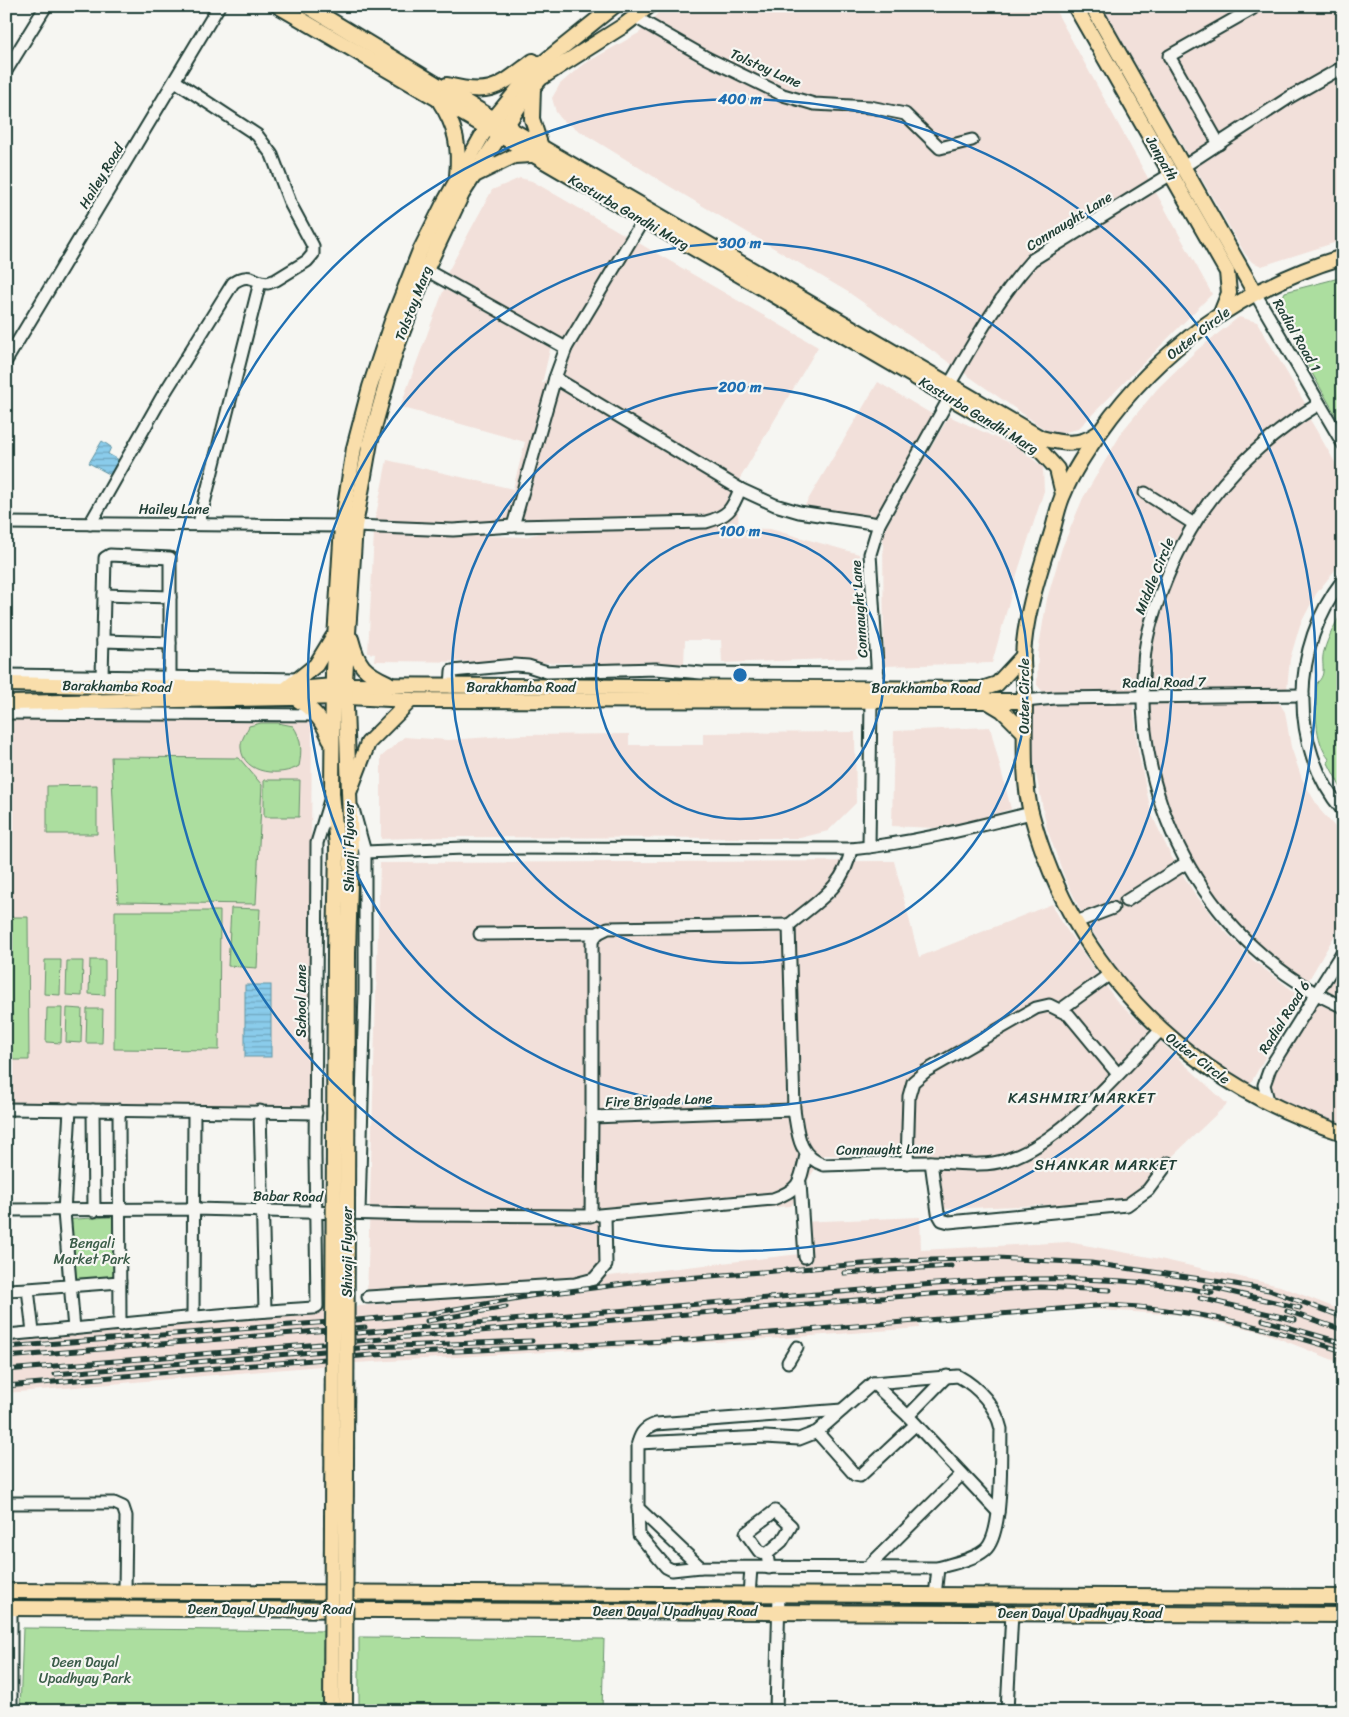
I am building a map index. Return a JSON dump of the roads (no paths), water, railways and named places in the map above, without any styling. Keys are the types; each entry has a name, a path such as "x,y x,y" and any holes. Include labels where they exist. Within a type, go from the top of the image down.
{"main road":[{"name":"Kasturba Gandhi Marg","path":"278,6 439,99 490,123"},
{"name":"Kasturba Gandhi Marg","path":"307,6 435,82 504,132 949,391 1045,454 1057,469 1063,494"},
{"name":"Tolstoy Marg","path":"349,526 382,395 403,326 426,270 462,194 541,78 649,6"},
{"name":"Janpath","path":"1075,6 1227,272 1230,293 1221,313"},
{"name":"Janpath","path":"1092,6 1255,293"},
{"name":"Tolstoy Marg","path":"340,691 352,460 370,387 392,321 420,254 456,182 490,123 534,70 610,7"},
{"path":"435,82 470,90 486,90 500,85 567,36 592,22"},
{"path":"475,176 514,156 537,151 532,111 534,86"},
{"path":"439,99 450,117 456,138 459,160 456,182"},
{"name":"Kasturba Gandhi Marg","path":"537,151 643,220 949,391 1046,439 1079,443 1088,440 1102,428"},
{"name":"Outer Circle","path":"1343,257 1286,278 1221,313 1172,351 1126,396 1102,428 1063,494 1037,580 1023,656 1025,701 1023,731 1031,813 1047,862 1076,922 1110,974 1126,994 1161,1030 1221,1078 1307,1122 1343,1133"},
{"path":"334,746 318,715 310,707 290,694 342,632 363,668 371,676 394,686"},
{"name":"Barakhamba Road","path":"6,702 290,694 394,686 744,688 878,681 987,688 997,684 1013,669 1023,656"},
{"name":"Barakhamba Road","path":"6,684 290,694"},
{"name":"Barakhamba Road","path":"340,691 412,700 987,701 1002,710 1023,731"},
{"name":"Shivaji Flyover","path":"340,691 334,746 332,793 337,847 341,953 345,1711"},
{"name":"Shivaji Flyover","path":"331,1711 341,953 351,847 349,793 340,691"},
{"path":"349,793 368,743 412,700"},
{"path":"987,701 1025,701"},
{"name":"Deen Dayal Upadhyay Road","path":"6,1591 1343,1597"},
{"name":"Deen Dayal Upadhyay Road","path":"9,1608 1343,1615"}],"street":[{"path":"6,71 46,6"},
{"name":"Hailey Road","path":"6,361 219,6"},
{"path":"1220,144 1168,56 1253,7"},
{"name":"Tolstoy Lane","path":"635,17 707,58 783,95 814,104 870,107 905,114 940,148 972,140"},
{"path":"1184,167 1290,97 1343,67"},
{"path":"90,524 162,397 232,284 241,277 268,283 307,261 313,254 313,246 291,205 266,144 257,135 175,81"},
{"name":"Connaught Lane","path":"878,681 870,554 879,524 987,320 1017,276 1032,260 1171,174"},
{"path":"513,526 555,378 566,348 643,220"},
{"path":"426,270 566,348"},
{"path":"199,523 260,282"},
{"name":"Radial Road 1","path":"1255,293 1343,444"},
{"path":"555,378 740,489 775,505 799,512 879,524"},
{"name":"Middle Circle","path":"1319,404 1270,437 1247,457 1208,502 1178,553 1156,607 1144,663 1145,732 1155,786 1164,815 1186,863 1205,894 1244,940 1283,972 1316,994 1343,1007"},
{"name":"Hailey Lane","path":"6,523 199,523 453,530 513,526 706,522 720,518 732,508 740,489"},
{"path":"1145,493 1194,524"},
{"path":"102,676 105,558 110,555 170,558 170,677"},
{"path":"1343,580 1318,619 1309,643 1304,669 1303,695 1305,730 1316,766 1334,800 1343,811"},
{"path":"104,595 170,597"},
{"path":"103,641 170,643"},
{"path":"451,687 452,671 515,665 528,666 547,672 656,669 701,673 744,672 878,681"},
{"path":"744,672 744,688"},
{"path":"6,675 301,679"},
{"name":"Radial Road 7","path":"1025,701 1055,698 1303,695"},
{"path":"869,847 871,701"},
{"path":"6,713 318,715"},
{"name":"School Lane","path":"265,1311 313,1308 317,1306 316,843 332,793"},
{"path":"349,793 365,852 365,990 360,1212"},
{"path":"365,852 464,848 851,849 936,837 1031,813"},
{"path":"480,934 598,933 608,928 790,925 832,889 843,877 848,866 851,849"},
{"path":"1126,901 1186,863"},
{"path":"1076,922 1113,908"},
{"path":"790,925 794,1110 799,1137 806,1155 800,1183 805,1258"},
{"name":"Fire Brigade Lane","path":"598,933 592,941 592,1117 794,1110"},
{"name":"Radial Road 6","path":"1269,1104 1264,1085 1267,1074 1343,951"},
{"path":"1060,1010 1110,974"},
{"path":"907,1162 908,1096 913,1082 926,1072 1036,1008 1049,1005 1069,1015 1118,1074"},
{"name":"Connaught Lane","path":"806,1155 814,1162 824,1165 907,1162 981,1164 1005,1161 1032,1150 1059,1132 1161,1030"},
{"path":"6,1109 316,1112"},
{"path":"70,1109 64,1212 74,1329"},
{"path":"93,1110 94,1211"},
{"path":"119,1110 120,1325"},
{"path":"193,1316 194,1111"},
{"path":"6,1334 265,1311 260,1111"},
{"path":"591,1216 592,1117"},
{"path":"931,1162 938,1213 942,1220 949,1222 1127,1205 1148,1190 1168,1163"},
{"name":"Babar Road","path":"6,1210 64,1212 195,1209 417,1215 591,1216 773,1199 789,1193 800,1183"},
{"path":"368,1297 575,1284 594,1279 606,1265 605,1215"},
{"path":"6,1290 120,1282"},
{"path":"28,1289 33,1332"},
{"path":"788,1362 797,1347"},
{"path":"817,1432 855,1475 860,1476 912,1420 947,1376"},
{"path":"638,1443 765,1438 799,1440 817,1432 873,1383 958,1376 969,1382 992,1406 998,1417 1000,1429 998,1512 996,1532 992,1543 984,1551 938,1568 700,1567 672,1570 666,1567 639,1536 638,1443 641,1433 647,1427 656,1424 842,1410"},
{"path":"873,1383 912,1420 998,1512"},
{"path":"867,1568 962,1474"},
{"path":"6,1503 114,1504 123,1507 126,1516 125,1592"},
{"path":"638,1508 700,1567"},
{"path":"767,1554 770,1568"},
{"path":"749,1595 751,1568"},
{"path":"935,1596 938,1568"},
{"path":"776,1711 779,1595"},
{"path":"9,1608 11,1711"},
{"path":"1007,1711 1012,1612"}],"water":[{"path":"102,441 111,447 108,454 119,460 111,475 89,463"},
{"path":"245,985 271,985 271,1057 245,1057"}],"railway":[{"path":"6,1347 426,1314 530,1296 648,1281 900,1261 997,1258 1091,1263 1235,1284 1269,1290 1343,1317"},
{"path":"844,1273 951,1266"},
{"path":"357,1333 957,1282 1060,1279 1112,1280 1212,1293"},
{"path":"1205,1286 1300,1308"},
{"path":"6,1370 930,1294 1041,1287 1110,1290"},
{"path":"1200,1298 1295,1320"},
{"path":"6,1386 372,1355 687,1340 1107,1305 1168,1310 1227,1320 1343,1351"},
{"path":"427,1321 506,1307"},
{"path":"1287,1311 1343,1330"},
{"path":"1263,1320 1343,1343"},
{"path":"6,1357 365,1327"},
{"path":"55,1374 371,1347 532,1341"}],"district":[{"name":"KASHMIRI MARKET","path":"1082,1098"},
{"name":"SHANKAR MARKET","path":"1106,1165"}],"park label":[{"name":"Bengali Market Park","path":"92,1252"},
{"name":"Deen Dayal Upadhyay Park","path":"85,1670"}]}
